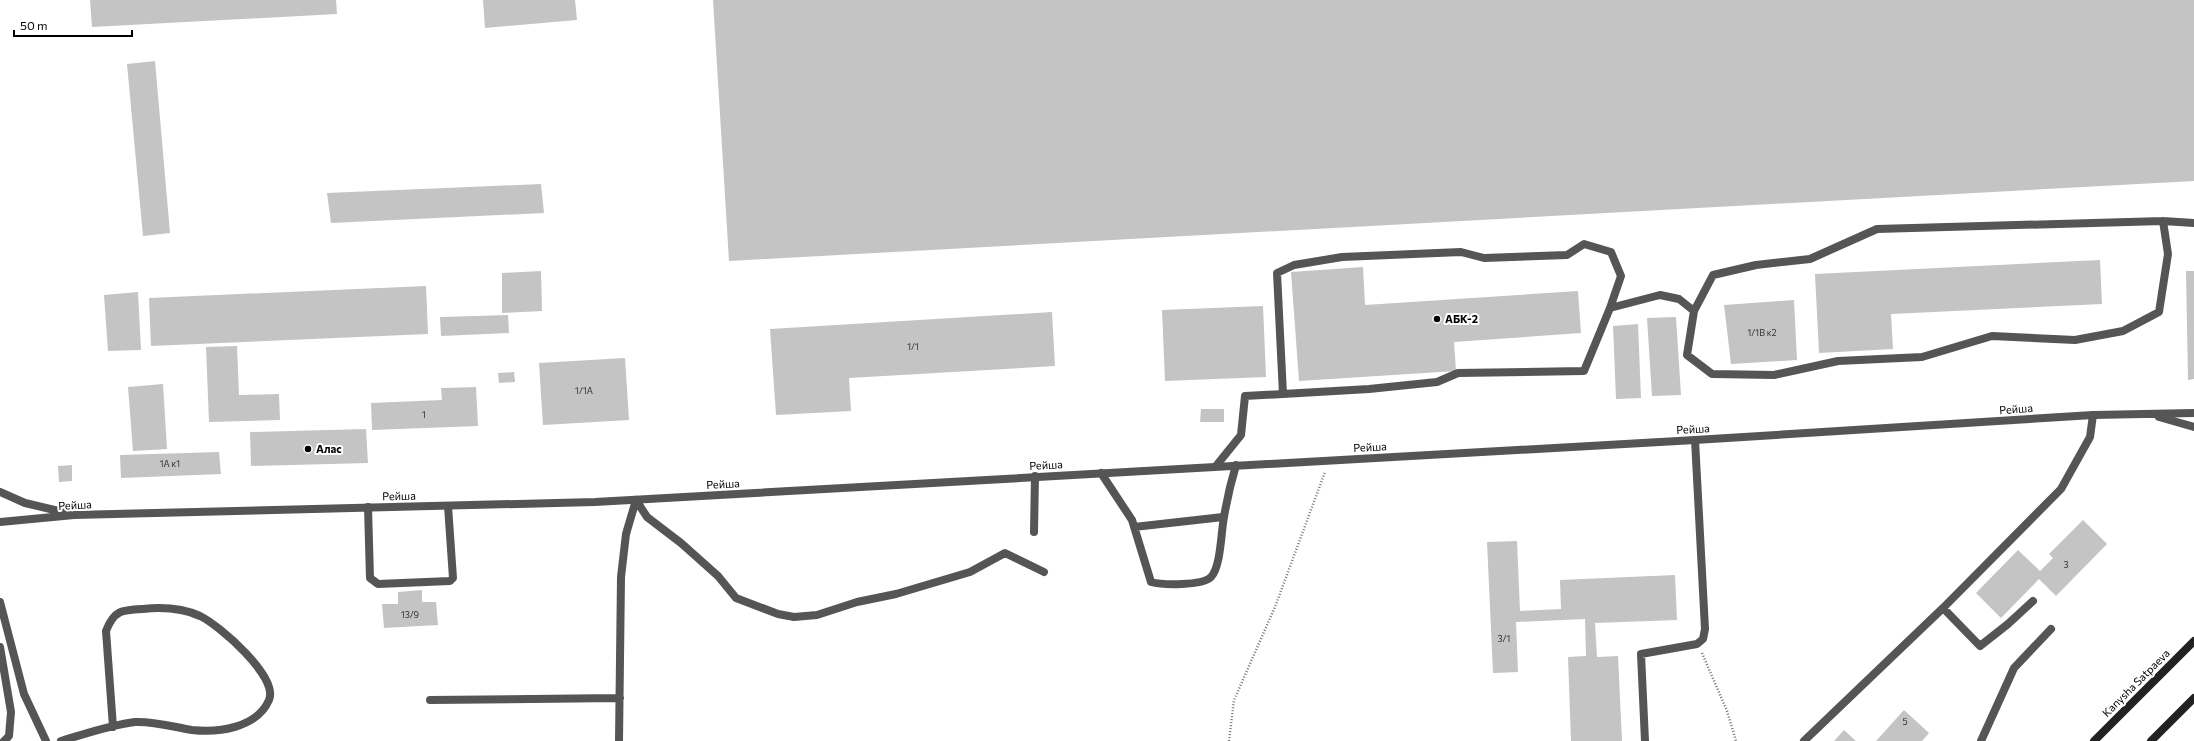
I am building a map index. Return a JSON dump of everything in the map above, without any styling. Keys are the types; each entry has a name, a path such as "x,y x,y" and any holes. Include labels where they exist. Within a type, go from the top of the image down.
{"main road":[{"name":"Kanysha Satpaeva","path":"2094,741 2194,641"},
{"path":"2151,741 2194,698"}],"street":[{"path":"2162,221 2168,254 2159,312 2123,331 2075,340 1992,336 1922,358 1838,361 1774,375 1712,374 1687,355 1694,311 1713,275 1756,265 1810,259 1877,229 2162,221 2194,223"},
{"path":"1216,466 1241,435 1246,396 1283,394 1369,389 1437,382 1458,373 1584,371 1610,308 1621,276 1611,252 1584,244 1567,254 1484,258 1461,252 1342,257 1294,265 1277,273 1283,394"},
{"path":"1610,308 1660,295 1679,299 1694,311"},
{"name":"Рейша","path":"0,522 74,515 636,500 1101,472 1236,466 1695,440 2093,415 2194,413"},
{"path":"2148,414 2194,427"},
{"path":"1804,741 1943,608 2062,489 2090,436 2093,415"},
{"path":"1645,741 1640,654 1697,644 1702,639 1705,629 1695,440"},
{"path":"1101,472 1124,506 1134,527 1151,582 1161,585 1202,582 1211,577 1216,567 1223,517 1236,466"},
{"path":"1034,532 1035,476"},
{"path":"0,492 25,503 74,515"},
{"path":"636,500 648,517 681,543 718,576 736,598 763,610 794,617 817,615 857,602 896,594 963,574 1005,553 1044,572"},
{"path":"619,741 621,577 626,534 636,500"},
{"path":"368,507 370,578 378,584 450,581 453,578 448,506"},
{"path":"1134,527 1223,517"},
{"path":"1943,608 1980,646 2008,624 2033,601"},
{"path":"0,602 24,694 46,741"},
{"path":"61,741 135,722 157,723 193,730 238,726 250,722 269,700 270,690 268,680 227,633 200,616 178,609 123,610 111,618 106,631 113,727"},
{"path":"1981,741 2014,668 2051,629"},
{"path":"0,647 11,712 9,736 4,741"},
{"path":"430,700 620,698"}],"path":[{"path":"1228,741 1234,700 1275,607 1329,460"},
{"path":"1697,644 1714,679 1736,741"}],"building":[{"path":"90,0 336,0 337,14 92,27"},
{"path":"483,0 575,0 577,20 485,28"},
{"path":"713,0 2194,0 2194,181 729,261"},
{"path":"155,61 170,233 143,236 127,64"},
{"path":"541,184 544,213 331,223 327,193"},
{"path":"2100,260 2102,304 1891,314 1893,349 1819,353 1815,274"},
{"name":"АБК-2","path":"1363,267 1365,305 1578,291 1581,333 1454,342 1456,371 1299,381 1291,272"},
{"path":"541,271 542,311 502,313 502,273"},
{"path":"2186,271 2194,271 2194,379 2188,380"},
{"path":"426,286 428,334 151,346 149,298"},
{"path":"138,292 141,350 108,351 104,295"},
{"path":"1794,300 1797,360 1731,364 1724,305"},
{"path":"1263,306 1266,377 1165,381 1162,310"},
{"path":"1052,312 1055,366 849,378 851,411 776,415 770,329"},
{"path":"508,315 509,333 441,336 440,317"},
{"path":"1676,317 1681,395 1652,396 1647,318"},
{"path":"1638,324 1641,398 1616,399 1613,326"},
{"path":"237,346 239,395 279,394 280,420 209,422 206,347"},
{"path":"625,358 629,420 543,425 539,363"},
{"path":"514,372 515,382 499,383 498,373"},
{"path":"163,384 167,449 133,451 128,387"},
{"path":"476,387 478,426 372,430 371,403 442,400 441,388"},
{"path":"1201,409 1224,409 1224,422 1200,422"},
{"path":"366,429 368,463 251,466 250,432"},
{"path":"219,452 221,474 121,478 120,455"},
{"path":"72,465 72,481 59,482 58,466"},
{"path":"2083,520 2107,544 2056,596 2039,579 2001,618 1976,593 2018,550 2040,571 2053,558 2049,554"},
{"path":"1517,541 1520,611 1561,609 1560,580 1675,575 1677,620 1595,623 1597,657 1618,656 1622,741 1571,741 1568,657 1586,656 1585,619 1516,622 1518,672 1493,673 1487,542"},
{"path":"422,590 422,602 436,602 438,625 384,628 382,604 398,604 398,592"},
{"path":"1904,710 1929,733 1922,741 1876,741"},
{"path":"1844,730 1856,741 1834,741"}],"place":[{"name":"АБК-2","path":"1437,319"},
{"name":"Алас","path":"308,449"}]}
